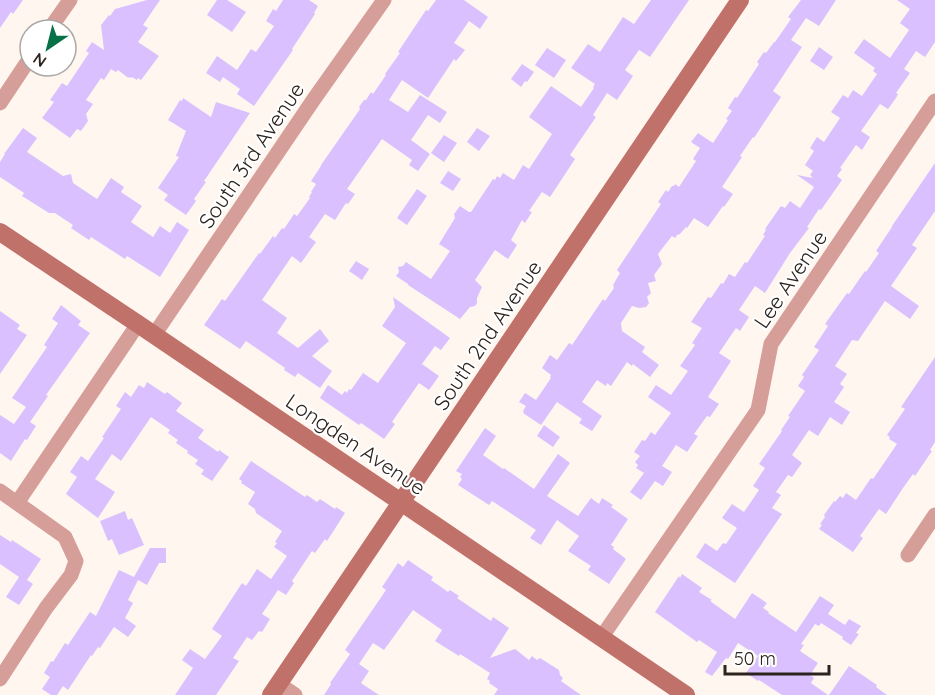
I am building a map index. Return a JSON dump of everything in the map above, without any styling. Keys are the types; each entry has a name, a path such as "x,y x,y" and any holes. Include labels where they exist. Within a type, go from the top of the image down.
{"street":[{"path":"57,18 69,0"},
{"name":"South 3rd Avenue","path":"154,335 384,0"},
{"name":"South 2nd Avenue","path":"275,689 741,0"},
{"path":"0,103 18,76"},
{"name":"Lee Avenue","path":"601,638 758,410 771,344 935,101"},
{"name":"Longden Avenue","path":"0,232 686,695"},
{"path":"17,503 138,324"},
{"path":"0,491 65,537 76,561 71,575 46,608 0,679"},
{"path":"908,555 935,515"},
{"path":"275,689 295,695"}],"building":[{"path":"0,0 23,0 0,28"},
{"path":"147,0 160,0 143,25 148,28 138,42 159,56 141,80 127,77 118,70 116,72 111,69 104,80 101,78 86,100 93,104 86,114 88,121 81,131 77,129 70,138 42,118 54,102 50,100 62,83 67,86 72,78 78,78 78,70 89,53 86,51 92,42 104,50 101,25 115,9"},
{"path":"217,0 227,0 246,12 232,32 207,15"},
{"path":"283,0 309,0 318,6 293,50 254,106 237,94 240,89 223,77 220,82 206,73 217,56 237,70 251,49 256,52 274,26 266,21 273,9 276,11"},
{"path":"436,0 464,0 488,17 480,29 469,21 454,43 465,50 456,61 454,59 428,98 402,80 389,100 408,112 420,95 447,112 440,123 428,115 411,140 430,154 418,171 409,165 412,160 382,139 347,189 355,194 348,204 346,203 335,220 325,214 309,237 316,242 301,263 292,256 262,300 287,318 277,333 298,348 320,329 329,341 312,356 332,371 320,388 298,373 295,377 246,341 240,349 204,325 222,299 225,301 273,236 275,238 282,228 284,229 294,214 297,216 310,198 316,184 311,181 321,165 364,100 371,92 373,94 386,75 400,53 398,52 426,10 428,11"},
{"path":"651,0 689,0 650,57 639,50 625,70 633,76 617,100 607,93 593,115 596,117 570,155 575,159 550,197 542,192 529,211 532,212 525,223 522,220 511,240 517,245 508,259 495,250 475,280 482,287 475,306 470,307 460,319 396,276 399,272 398,267 403,266 406,262 431,279 450,251 439,244 460,206 471,212 497,176 500,178 503,173 514,180 523,165 529,169 552,134 529,117 551,86 581,107 595,84 571,68 588,44 600,52 623,17 634,24"},
{"path":"801,0 836,0 819,26 806,18 791,40 802,47 773,91 781,97 740,156 742,157 722,187 733,194 708,227 694,218 680,234 675,238 672,236 658,254 662,264 654,275 656,281 648,283 651,293 647,297 649,303 646,307 632,306 621,323 622,331 645,347 642,352 659,365 650,377 627,362 611,386 607,383 606,386 597,380 582,402 602,416 592,431 579,423 582,419 557,402 541,425 523,413 526,406 519,402 525,393 536,400 551,378 551,375 542,368 550,355 557,360 569,343 572,345 603,299 605,301 614,288 613,285 620,273 617,270 661,204 658,202 666,190 668,192 675,184 679,187 696,161 693,159 700,148 691,142 698,133 713,143 732,111 728,108 759,64 757,62 764,52 766,53 775,42 791,19 788,17"},
{"path":"897,0 935,0 935,42 925,57 916,51 904,69 910,73 896,93 898,94 896,98 888,109 880,104 861,131 870,137 862,150 856,145 840,168 842,169 837,176 842,180 821,210 819,209 807,227 809,228 765,293 755,286 739,310 749,317 740,331 736,328 719,353 731,361 708,397 719,404 694,434 698,436 687,452 676,445 662,466 672,472 663,486 655,481 641,500 630,492 644,473 636,468 638,465 635,462 640,456 634,452 651,432 655,435 671,413 648,397 656,385 671,395 688,371 680,366 695,345 692,343 702,328 691,322 708,297 711,298 729,274 735,277 745,262 747,263 765,236 763,235 765,229 781,206 785,208 790,201 800,208 814,187 797,175 813,178 810,175 813,171 805,165 814,151 810,148 817,137 824,142 840,118 831,112 843,95 848,98 853,90 862,96 877,74 873,71 875,68 854,53 864,39 890,58 909,30 900,23 910,9"},
{"path":"819,47 833,57 824,70 810,61"},
{"path":"547,48 566,60 554,78 535,65"},
{"path":"522,64 534,72 521,87 511,79"},
{"path":"183,98 211,117 216,102 250,113 204,181 206,182 194,199 196,201 186,215 164,200 168,195 158,188 179,157 176,156 186,131 168,120"},
{"path":"23,128 37,138 27,152 63,176 71,174 73,183 97,199 111,178 124,187 121,192 142,206 131,222 153,237 160,226 170,233 177,222 189,230 160,277 127,256 125,259 91,237 89,240 71,228 73,225 22,196 24,193 0,177 0,162"},
{"path":"477,128 490,136 479,151 467,142"},
{"path":"444,135 457,143 444,162 431,153"},
{"path":"935,163 935,211 912,245 917,248 891,286 919,306 910,319 885,301 858,341 852,340 835,366 847,374 840,384 844,387 834,402 850,412 842,425 830,417 818,436 809,430 792,455 802,463 792,477 788,475 776,492 781,495 772,508 782,514 735,583 696,557 705,543 717,551 723,543 726,544 737,528 722,518 732,504 744,512 759,490 753,486 765,468 759,464 782,431 790,417 788,416 805,391 798,386 804,377 802,375 819,350 814,347 828,326 825,324 879,253 876,251"},
{"path":"448,171 461,179 453,191 440,183"},
{"path":"417,189 427,196 407,225 397,218"},
{"path":"356,261 369,269 362,280 349,271"},
{"path":"393,297 450,338 441,350 435,346 422,364 439,376 429,390 419,383 392,422 395,424 384,439 320,398 328,385 342,395 345,391 347,393 363,373 378,383 406,343 382,326 395,307"},
{"path":"61,305 81,321 78,325 90,333 46,395 48,396 30,422 36,426 11,461 0,453 0,415 14,424 26,407 12,398 47,347 44,345 58,323 52,319"},
{"path":"0,311 20,325 17,329 27,335 0,374"},
{"path":"935,357 935,442 930,450 932,451 886,514 879,509 860,536 863,538 853,552 819,529 822,525 820,524 834,501 840,496 843,498 846,493 856,500 871,478 873,479 897,444 887,435 905,409 901,407"},
{"path":"147,382 182,403 176,411 204,430 198,438 229,457 212,481 201,474 204,470 195,464 198,460 176,443 178,440 168,433 170,430 151,417 121,461 112,454 95,479 115,492 98,518 66,494 77,477 70,472 81,456 88,461 104,438 102,437 121,409 116,406 125,392 131,397 139,385 144,388"},
{"path":"544,425 560,437 553,447 537,436"},
{"path":"485,428 496,436 483,455 534,489 558,454 570,463 547,496 578,516 591,498 599,504 602,498 628,519 611,545 626,559 609,584 588,570 591,566 568,551 579,536 557,520 541,545 530,538 536,530 492,501 489,505 458,485 462,474 456,471"},
{"path":"251,461 305,497 307,495 317,502 320,499 345,513 327,541 325,539 315,553 312,551 292,581 294,583 286,595 278,590 262,614 270,619 262,632 259,631 252,640 247,637 233,658 239,661 216,695 175,695 193,668 182,660 190,649 205,659 222,636 212,629 242,583 246,586 257,569 271,579 287,556 274,547 282,531 256,513 255,509 248,504 255,492 241,483 239,479"},
{"path":"125,511 128,520 132,518 144,545 119,555 112,539 108,541 100,521"},
{"path":"0,535 41,559 27,580 33,584 19,605 6,597 19,577 0,564"},
{"path":"150,548 166,548 166,563 159,563 147,585 138,580 128,600 133,603 125,618 136,626 128,637 114,627 100,648 98,647 91,655 68,690 63,686 57,695 51,695 42,689 50,677 44,673 51,661 53,662 65,643 68,645 90,612 96,616 119,570 134,577"},
{"path":"408,560 433,577 431,580 448,592 450,590 459,596 457,598 491,621 493,617 509,628 490,658 515,649 529,660 532,656 537,660 540,658 559,670 563,678 561,681 581,695 494,695 498,689 487,679 490,673 435,641 442,630 413,610 384,650 373,643 359,664 369,671 361,683 379,695 324,695 350,654 345,650 386,590 382,587 398,563 403,567"},
{"path":"682,574 702,588 699,592 735,619 752,593 767,603 763,608 768,613 796,632 820,596 834,605 828,614 845,625 849,619 861,626 856,633 859,634 851,645 821,623 819,626 815,624 801,644 804,645 800,651 818,663 810,675 814,678 811,683 828,695 782,695 746,673 758,656 738,643 728,659 726,658 712,676 705,672 717,652 699,640 697,642 655,612"},
{"path":"849,666 877,685 876,687 887,695 829,695"}]}
